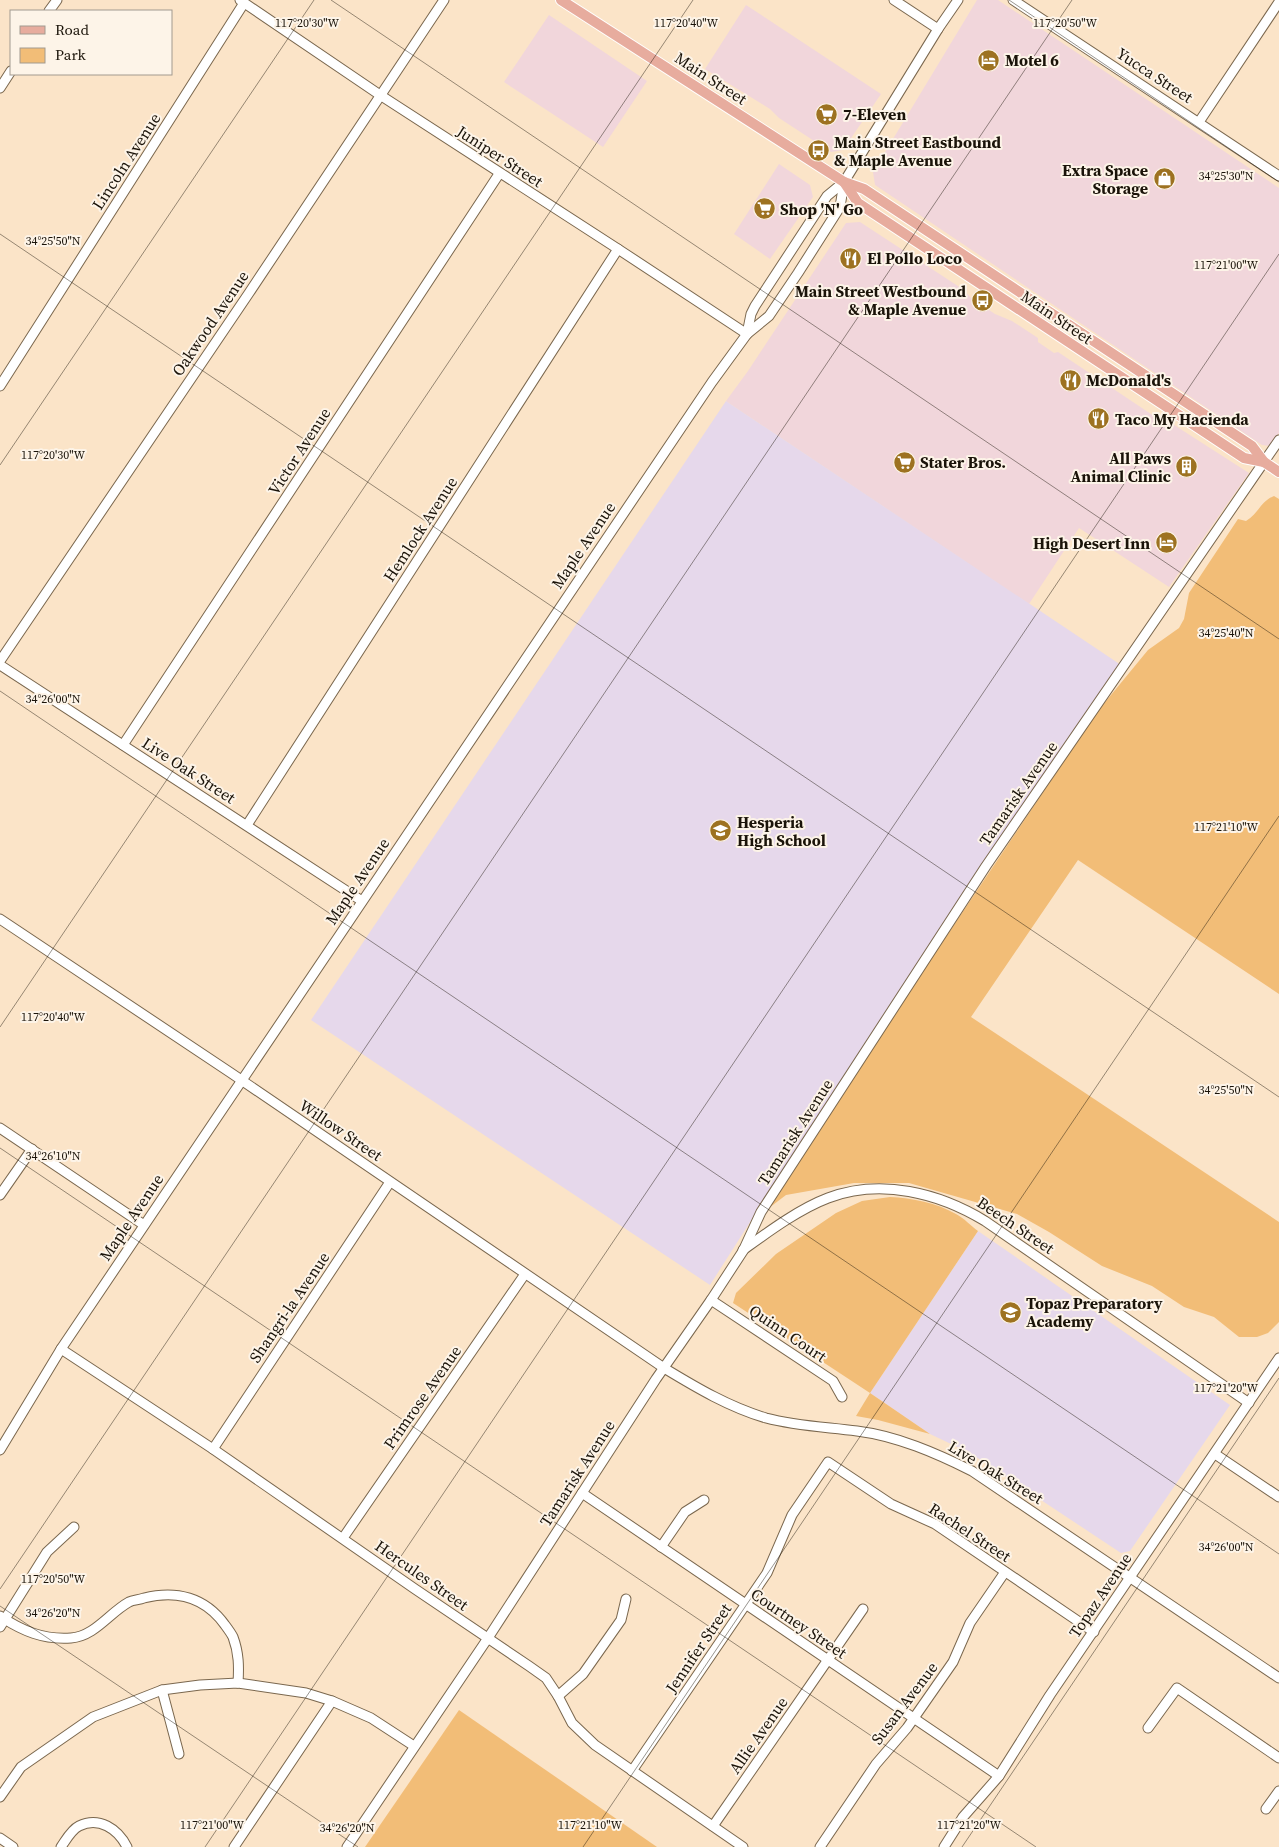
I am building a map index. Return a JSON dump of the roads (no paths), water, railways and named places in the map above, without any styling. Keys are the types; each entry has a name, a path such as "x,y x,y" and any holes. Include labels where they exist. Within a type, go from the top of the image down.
{"main road":[{"name":"Main Street","path":"561,0 844,182 864,188 1252,446 1264,462 1279,472"},
{"name":"Main Street","path":"844,182 858,203 1244,458 1264,462"},
{"path":"1055,334 1068,331 1100,352 1109,351"}],"street":[{"name":"Oakwood Avenue","path":"0,661 249,293 444,0"},
{"path":"894,0 938,29"},
{"name":"Maple Avenue","path":"747,334 751,314 755,306 827,196 844,182 938,29 958,0"},
{"name":"Yucca Street","path":"1013,0 1279,176"},
{"name":"Juniper Street","path":"242,2 500,174 747,334"},
{"name":"Lincoln Avenue","path":"0,386 242,2"},
{"path":"1199,122 1279,2"},
{"path":"0,88 10,72"},
{"name":"Victor Avenue","path":"123,745 500,174"},
{"name":"Maple Avenue","path":"0,1450 61,1349 144,1224 707,389 747,334 769,316 840,208 844,182"},
{"name":"Hemlock Avenue","path":"247,825 618,249"},
{"name":"Tamarisk Avenue","path":"347,1847 488,1638 664,1368 743,1251 761,1212 986,866 1279,440"},
{"name":"Live Oak Street","path":"0,665 362,901"},
{"name":"Willow Street","path":"0,919 664,1368"},
{"path":"0,1128 144,1224"},
{"path":"0,1195 32,1149"},
{"name":"Shangri-la Avenue","path":"213,1449 390,1182"},
{"name":"Beech Street","path":"743,1251 781,1223 827,1198 858,1190 884,1189 923,1194 964,1208 985,1221 1249,1402"},
{"name":"Primrose Avenue","path":"343,1538 525,1274"},
{"name":"Quinn Court","path":"711,1300 833,1381 842,1396"},
{"name":"Hercules Street","path":"61,1349 213,1449 546,1678 572,1723 581,1734 595,1746 743,1847"},
{"name":"Topaz Avenue","path":"944,1847 963,1817 998,1776 1050,1695 1279,1358"},
{"name":"Live Oak Street","path":"664,1368 720,1401 744,1411 811,1427 858,1431 931,1451 972,1471 1279,1678"},
{"path":"1215,1454 1279,1497"},
{"name":"Rachel Street","path":"828,1462 891,1504 935,1524 1094,1632"},
{"name":"Jennifer Street","path":"632,1771 767,1573 792,1515 828,1462"},
{"name":"Courtney Street","path":"582,1494 998,1776"},
{"path":"661,1547 685,1512 704,1500"},
{"path":"74,1526 47,1552 2,1621 46,1638 73,1638 89,1632 130,1602 159,1594 178,1595 207,1606 218,1615 233,1636 239,1658 238,1683"},
{"name":"Susan Avenue","path":"820,1847 876,1764 913,1719 953,1662 970,1623 1005,1572"},
{"path":"558,1696 583,1674 621,1620 626,1599"},
{"name":"Allie Avenue","path":"713,1826 863,1609"},
{"path":"0,1797 22,1767 93,1717 162,1690 200,1685 238,1683 286,1689 332,1701 371,1718 414,1746"},
{"path":"1148,1728 1177,1688 1279,1758"},
{"path":"162,1690 179,1754"},
{"path":"234,1847 332,1701"},
{"path":"1266,1809 1279,1790"},
{"path":"61,1847 78,1826 95,1822 112,1828 122,1837 127,1847"},
{"path":"0,1838 13,1847"}],"place":[{"name":"Motel 6","path":"989,60"},
{"name":"7-Eleven","path":"827,114"},
{"name":"Main Street Eastbound & Maple Avenue","path":"818,151"},
{"name":"Extra Space Storage","path":"1164,179"},
{"name":"Shop 'N' Go","path":"764,209"},
{"name":"El Pollo Loco","path":"851,258"},
{"name":"Main Street Westbound & Maple Avenue","path":"982,300"},
{"name":"McDonald's","path":"1070,380"},
{"name":"Taco My Hacienda","path":"1099,419"},
{"name":"Stater Bros.","path":"904,462"},
{"name":"All Paws Animal Clinic","path":"1187,467"},
{"name":"High Desert Inn","path":"1166,543"},
{"name":"Hesperia High School","path":"721,831"},
{"name":"Topaz Preparatory Academy","path":"1010,1312"}]}
